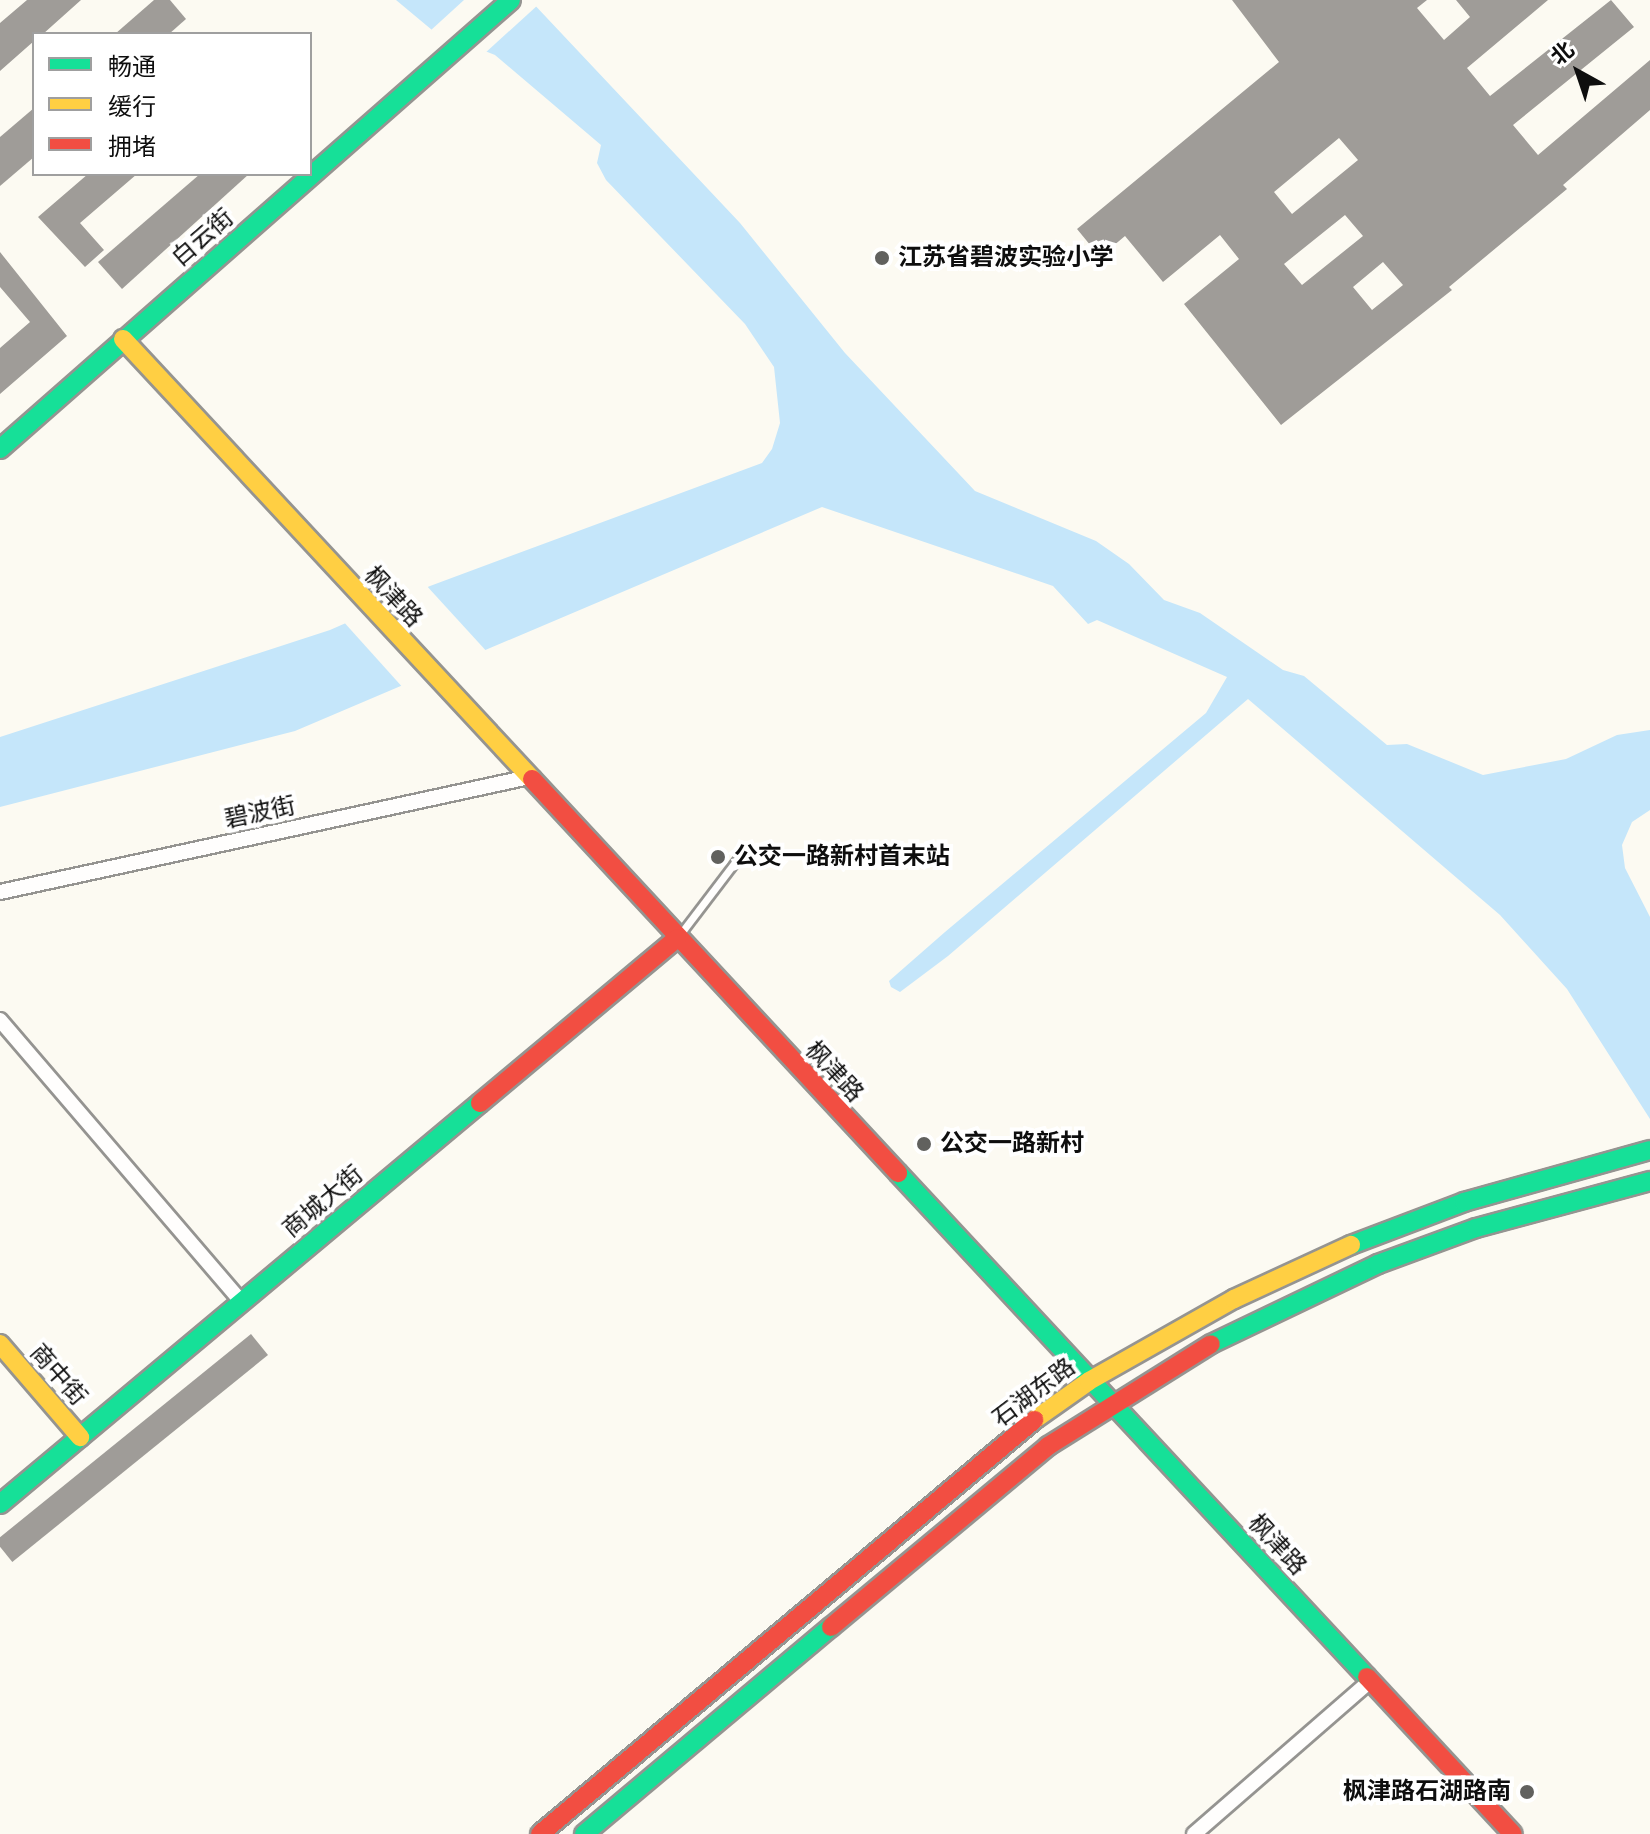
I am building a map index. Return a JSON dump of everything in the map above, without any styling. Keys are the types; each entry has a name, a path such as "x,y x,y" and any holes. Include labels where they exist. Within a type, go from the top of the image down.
{"main road":[{"name":"白云街","path":"312,174 511,0"},
{"name":"白云街","path":"0,449 310,176"},
{"name":"枫津路","path":"123,339 445,689 1513,1834"},
{"name":"商城大街","path":"0,1504 677,938"},
{"name":"石湖东路","path":"540,1834 1032,1422 1089,1381 1234,1299 1363,1239 1476,1198 1650,1150"},
{"path":"584,1834 1048,1446 1109,1403 1224,1336 1378,1264 1476,1228 1650,1181"},
{"name":"商中街","path":"0,1344 80,1437"}],"street":[{"name":"碧波街","path":"0,892 529,777"},
{"path":"0,1020 242,1302"},
{"path":"1194,1834 1371,1680"}],"lane":[{"path":"677,938 739,857"}],"water":[{"path":"396,0 530,0 740,223 845,353 975,491 1096,541 1129,564 1164,600 1200,613 1283,670 1304,676 1387,745 1407,744 1483,775 1566,759 1617,735 1650,730 1650,810 1632,822 1622,845 1625,868 1650,917 1650,1119 1567,989 1500,915 1248,699 948,956 900,992 891,987 889,981 945,932 1206,713 1227,677 1097,620 1088,624 1053,586 822,507 295,731 0,807 0,737 330,630 430,586 762,463 772,449 780,423 774,367 745,324 606,180 597,163 601,145 495,55 432,30"}],"pier":[{"path":"464,0 535,0 539,4 484,54 430,31"},
{"path":"425,584 489,654 405,690 342,620"}],"building":[{"path":"27,0 81,0 45,32 32,32 32,43 0,71 0,23"},
{"path":"154,0 170,0 186,19 171,32 117,32"},
{"path":"1232,0 1427,0 1417,8 1444,40 1470,17 1456,0 1548,0 1467,68 1490,96 1611,0 1634,27 1513,125 1538,155 1650,60 1650,110 1563,185 1567,189 1449,287 1452,290 1281,425 1184,304 1239,259 1220,235 1163,282 1125,236 1100,257 1077,229 1279,62","holes":["1339,138 1358,160 1292,214 1274,192","1345,215 1363,236 1302,285 1284,264","1383,262 1403,285 1372,310 1353,287"]},
{"path":"32,110 32,159 0,186 0,137"},
{"path":"86,176 135,176 80,223 104,250 85,267 38,217"},
{"path":"198,176 247,176 122,289 98,262"},
{"path":"0,252 67,336 0,394 0,348 30,322 0,287"},
{"path":"251,1334 268,1355 12,1562 0,1547 0,1537"}],"traffic: fast":[{"path":"312,175 511,0"},
{"path":"0,449 311,176"},
{"path":"0,1504 480,1103"},
{"path":"1351,1245 1464,1202 1650,1150"},
{"path":"898,1173 1367,1677"},
{"path":"1211,1344 1378,1264 1476,1228 1650,1181"},
{"path":"584,1834 831,1627"}],"traffic: slow":[{"path":"123,339 532,779"},
{"path":"1034,1420 1089,1381 1234,1299 1351,1245"},
{"path":"0,1344 80,1437"}],"traffic: jam":[{"path":"532,779 898,1173"},
{"path":"480,1103 677,938"},
{"path":"831,1627 1048,1446 1211,1344"},
{"path":"540,1834 1034,1420"},
{"path":"1367,1677 1513,1834"}],"place":[{"name":"江苏省碧波实验小学","path":"882,258"},
{"name":"公交一路新村首末站","path":"718,857"},
{"name":"公交一路新村","path":"924,1144"},
{"name":"枫津路石湖路南","path":"1527,1792"}]}
